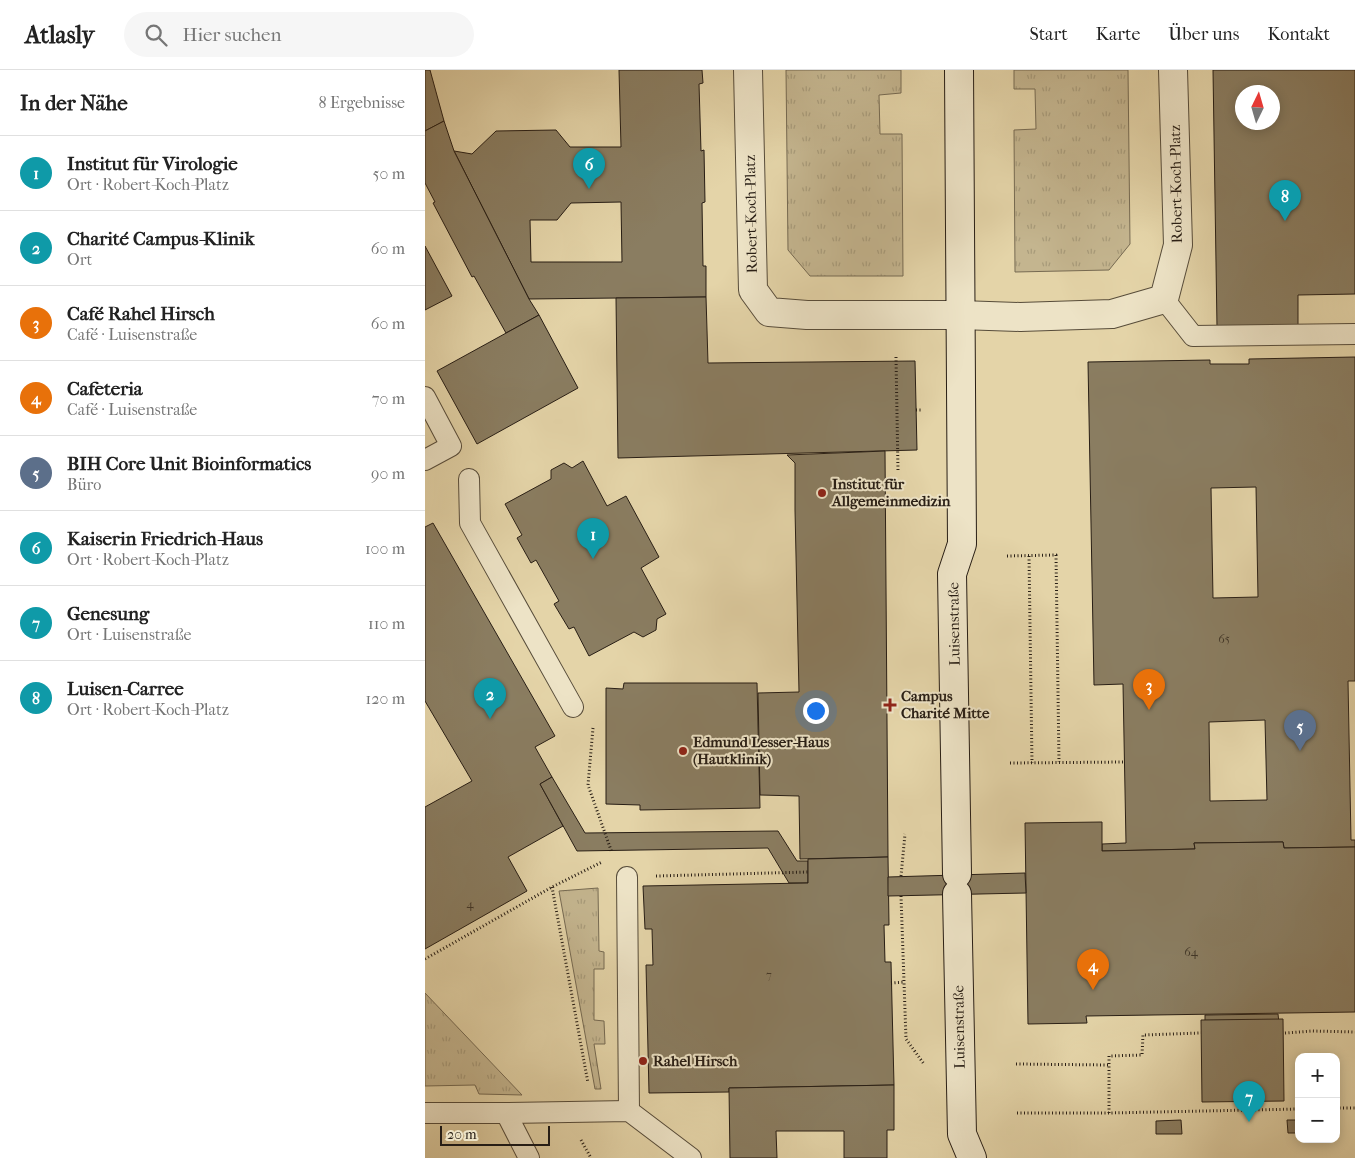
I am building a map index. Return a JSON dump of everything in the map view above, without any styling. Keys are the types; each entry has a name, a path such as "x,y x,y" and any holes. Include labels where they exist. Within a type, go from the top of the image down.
{"street":[{"name":"Robert-Koch-Platz","path":"748,70 753,290 769,312 807,315 960,315 1004,318 1113,314 1165,299 1178,245 1173,70"},
{"path":"959,70 960,315"},
{"name":"Luisenstraße","path":"960,315 962,356 962,544 952,574 962,1134 971,1158"}],"lane":[{"path":"1165,299 1193,336 1355,334"},
{"path":"425,397 451,446 425,460"},
{"path":"469,479 470,523 573,707"},
{"path":"627,877 629,1111"},
{"path":"425,1113 629,1111 691,1158"},
{"path":"506,1113 529,1158"}],"path":[{"path":"896,356 898,471"},
{"path":"1007,556 1056,555 1059,762"},
{"path":"1029,556 1032,763"},
{"path":"593,727 588,785 613,857"},
{"path":"1011,763 1124,762"},
{"path":"901,876 905,834"},
{"path":"425,958 551,887 604,861"},
{"path":"627,877 808,872"},
{"path":"551,887 593,1112"},
{"path":"901,896 906,1040 924,1064"},
{"path":"891,982 904,982"},
{"path":"1285,1033 1312,1031 1355,1032"},
{"path":"1109,1114 1109,1056 1142,1055 1143,1034 1201,1033"},
{"path":"1016,1064 1109,1065"},
{"path":"1340,1108 1355,1108"},
{"path":"1017,1113 1109,1114 1295,1109"}],"green space":[{"path":"786,70 901,70 901,93 879,95 880,134 902,134 903,276 810,276 788,250"},
{"path":"1014,70 1128,70 1130,244 1109,270 1015,272 1014,130 1036,129 1035,89 1014,89"},
{"path":"598,888 599,951 604,952 604,969 594,969 594,1020 604,1021 605,1044 594,1044 601,1089 595,1089 559,891"},
{"path":"425,993 522,1095 479,1094 475,1085 425,1086"}],"building":[{"path":"425,70 430,70 444,121 425,131"},
{"path":"619,70 702,70 703,83 699,84 701,151 704,150 705,202 702,203 703,266 706,266 706,297 529,299 454,151 472,154 496,131 556,130 570,147 621,147","holes":["621,202 622,262 531,262 530,220 557,220 571,203"]},
{"path":"1213,70 1355,70 1355,294 1298,295 1298,325 1217,327"},
{"path":"444,121 454,151 529,299 539,315 506,333 474,276 472,277 433,203 435,202 425,183 425,131"},
{"path":"425,246 452,296 425,310"},
{"path":"706,297 708,363 915,361 917,450 618,458 616,298"},
{"path":"539,315 578,388 477,444 437,371"},
{"path":"1355,357 1355,681 1348,681 1351,840 1355,840 1355,847 1284,848 1283,842 1194,843 1195,849 1102,851 1102,844 1126,843 1123,684 1094,685 1088,362 1210,360 1210,364 1249,364 1249,359","holes":["1256,487 1258,597 1213,598 1211,488","1265,720 1267,800 1210,801 1209,722"]},
{"path":"885,451 888,857 800,859 799,796 760,795 758,693 799,692 795,463 787,455"},
{"path":"583,461 607,506 626,496 659,557 641,568 666,614 657,619 656,630 643,637 634,632 589,656 574,627 569,629 554,604 559,601 536,560 531,563 517,538 522,535 505,504 551,479 551,470 564,463 572,468"},
{"path":"433,523 555,736 535,747 552,777 540,784 563,826 508,857 527,891 425,949 425,807 472,781 425,701 425,527"},
{"name":"Edmund Lesser-Haus (Hautklinik)","path":"624,683 757,683 760,808 640,810 640,805 606,804 606,688 623,689"},
{"path":"552,777 585,833 778,831 797,861 808,861 808,883 789,883 768,848 577,851 540,784"},
{"path":"1102,822 1102,851 1195,849 1194,843 1283,842 1284,848 1355,847 1355,1012 1086,1016 1087,1023 1028,1024 1025,823"},
{"path":"888,857 889,925 884,925 885,962 891,962 894,1085 729,1088 729,1092 649,1093 646,965 653,965 652,929 645,929 643,886 808,883 808,859"},
{"path":"1025,873 1026,893 888,896 888,877"},
{"path":"1278,1014 1279,1023 1205,1025 1205,1015"},
{"path":"1283,1019 1284,1101 1202,1102 1201,1020"},
{"path":"894,1085 894,1130 887,1130 887,1158 844,1158 844,1131 776,1131 777,1158 730,1158 729,1088"},
{"path":"1181,1120 1182,1134 1156,1134 1156,1121"},
{"path":"1287,1120 1295,1120 1295,1133 1288,1133"}],"place":[{"name":"Kaiserin Friedrich-Haus","path":"589,189"},
{"name":"Luisen-Carree","path":"1285,221"},
{"name":"Institut für Allgemeinmedizin","path":"822,493"},
{"name":"Institut für Virologie","path":"593,559"},
{"name":"Campus Charité Mitte","path":"890,705"},
{"name":"Café Rahel Hirsch","path":"1149,710"},
{"name":"Charité Campus-Klinik","path":"490,719"},
{"name":"Edmund Lesser-Haus (Hautklinik)","path":"683,751"},
{"name":"BIH Core Unit Bioinformatics","path":"1300,751"},
{"name":"Cafeteria","path":"1093,990"},
{"name":"Rahel Hirsch","path":"643,1061"},
{"name":"Genesung","path":"1249,1122"}]}
